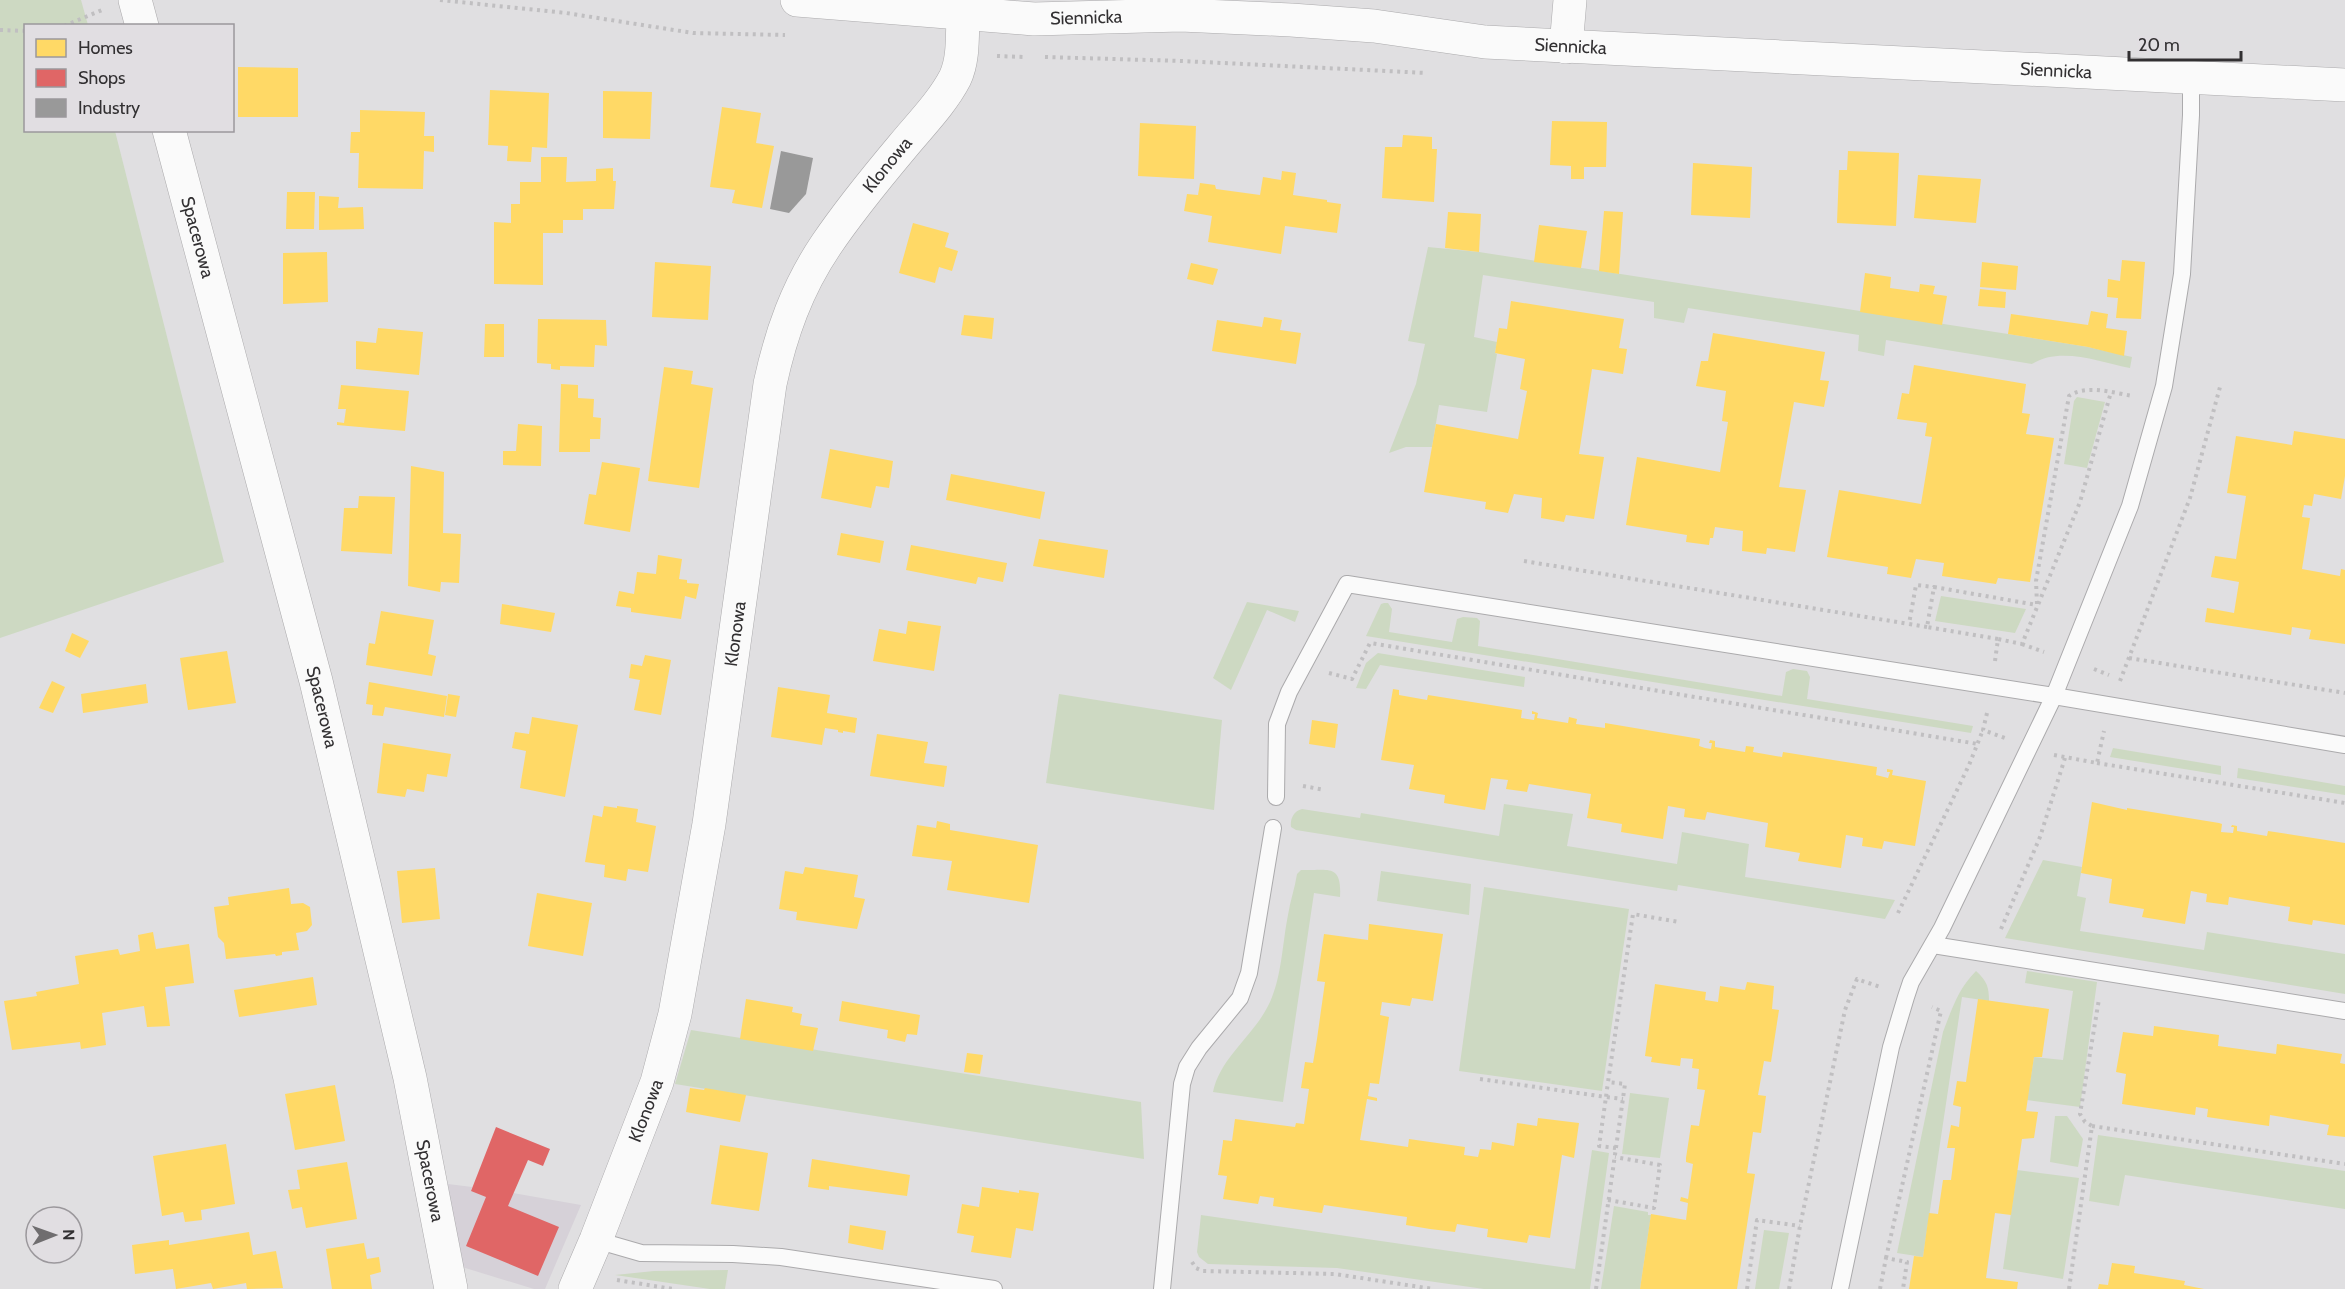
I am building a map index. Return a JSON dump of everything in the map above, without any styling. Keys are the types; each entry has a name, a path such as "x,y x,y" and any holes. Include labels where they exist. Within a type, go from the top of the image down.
{"street":[{"name":"Siennicka","path":"797,0 1034,19 1181,15 1236,16 1374,26 1485,42 2345,85"},
{"path":"1566,47 1570,0"},
{"path":"122,3 140,24"},
{"name":"Klonowa","path":"578,1282 657,1083 675,1014 709,824 770,384 782,334 790,310 826,245 864,193 924,122 955,77 959,64 963,15"},
{"name":"Spacerowa","path":"171,132 316,681 410,1078 451,1289"}],"lane":[{"path":"1839,1289 1891,1047 1911,982 1933,945 2055,696 2130,506 2164,386 2182,274 2191,77"},
{"path":"1276,797 1277,724 1289,692 1347,584 2055,696 2345,745"},
{"path":"1162,1289 1182,1084 1187,1067 1199,1048 1240,998 1248,973 1273,828"},
{"path":"1933,945 2345,1011"},
{"path":"596,1240 641,1253 781,1257 994,1289"}],"path":[{"path":"440,0 566,13 693,33 788,35"},
{"path":"69,24 122,3"},
{"path":"0,30 24,31"},
{"path":"2097,763 2110,707 2190,498 2220,387"},
{"path":"1524,561 2022,644 2080,502 2111,392 2083,390 2068,396 2036,581 2037,605"},
{"path":"1909,624 1916,585 2037,605"},
{"path":"1928,627 1934,587"},
{"path":"1898,913 1978,744 1983,730 1998,639"},
{"path":"1326,672 1352,679 1370,643 1978,744"},
{"path":"2129,658 2345,693"},
{"path":"1983,730 2065,758 2345,803"},
{"path":"2000,932 2040,837 2065,758"},
{"path":"1298,784 1325,790"},
{"path":"1616,1148 1599,1146 1633,914 1679,922"},
{"path":"1789,1289 1845,1010 1857,979"},
{"path":"2100,993 2080,1114 2085,1122 2092,1126 2345,1164"},
{"path":"1880,1289 1941,1011 1906,997"},
{"path":"1480,1079 1623,1099"},
{"path":"1596,1289 1625,1084 1608,1082"},
{"path":"2069,1289 2092,1126"},
{"path":"1608,1200 1654,1208 1660,1165 1615,1157"},
{"path":"1747,1289 1757,1220 1800,1226"},
{"path":"1191,1254 1191,1261 1196,1268 1203,1270 1335,1274 1433,1289"},
{"path":"1886,1258 1907,1262 1903,1289"},
{"path":"578,1282 673,1289"}],"shaded area":[{"path":"448,1184 472,1187 471,1191 513,1193 581,1205 545,1289 534,1289 462,1267"}],"green space":[{"path":"0,0 81,0 88,24 24,24 24,132 115,132 224,562 0,638"},
{"path":"1428,247 1479,252 2008,334 2088,347 2132,357 2130,368 2093,359 2067,356 2055,356 2032,364 1886,340 1884,356 1858,351 1859,335 1688,308 1684,323 1654,318 1654,302 1483,275 1474,337 1497,342 1487,412 1439,405 1432,447 1406,447 1389,453 1416,384 1425,344 1408,341"},
{"path":"2077,397 2105,402 2087,468 2064,464 2074,401"},
{"path":"1941,596 2026,609 2015,633 1935,621"},
{"path":"1247,602 1299,611 1295,622 1267,610 1231,690 1213,678"},
{"path":"1388,603 1392,609 1389,632 1452,642 1457,619 1477,618 1480,621 1478,646 1782,696 1786,672 1793,669 1807,671 1810,677 1807,699 1973,726 1971,733 1366,636 1381,604"},
{"path":"1378,653 1525,677 1524,687 1380,665 1366,689 1356,688 1366,663"},
{"path":"1059,694 1222,720 1214,810 1046,783"},
{"path":"2113,748 2221,766 2221,775 2110,757"},
{"path":"2238,768 2345,786 2345,795 2237,778"},
{"path":"1504,804 1573,814 1567,846 1677,864 1682,832 1749,844 1745,877 1895,900 1885,919 1678,885 1677,891 1296,830 1291,827 1293,816 1302,809 1360,818 1361,813 1499,836"},
{"path":"2043,860 2082,867 2077,896 2086,898 2080,931 2204,950 2207,932 2345,954 2345,994 2005,938"},
{"path":"1301,870 1326,870 1336,874 1339,879 1340,897 1314,893 1283,1102 1213,1092 1222,1068 1262,1017 1273,996 1290,905 1297,874"},
{"path":"1381,871 1471,884 1469,915 1377,901"},
{"path":"1484,887 1629,909 1602,1091 1459,1071"},
{"path":"1976,971 1987,984 1989,1001 1962,997 1923,1257 1897,1253 1943,1032 1960,992"},
{"path":"2027,971 2097,982 2080,1107 2027,1100 2034,1057 2063,1060 2073,991 2025,983"},
{"path":"691,1030 1141,1102 1144,1159 675,1084"},
{"path":"1630,1093 1669,1098 1660,1158 1622,1154"},
{"path":"2055,1116 2067,1116 2083,1139 2078,1167 2050,1162"},
{"path":"2098,1135 2345,1171 2345,1209 2125,1175 2119,1206 2089,1201"},
{"path":"1592,1150 1609,1153 1590,1289 1484,1289 1337,1268 1208,1264 1199,1257 1197,1252 1201,1215 1575,1269"},
{"path":"2017,1170 2079,1178 2063,1279 2003,1269"},
{"path":"1614,1206 1648,1212 1648,1215 1651,1215 1640,1289 1601,1289"},
{"path":"1764,1230 1789,1233 1779,1289 1755,1289"},
{"path":"728,1270 725,1289 710,1289 615,1275 654,1271"}],"building: Homes":[{"path":"238,67 298,68 298,117 238,117"},
{"path":"490,90 549,93 547,148 532,147 531,162 507,161 508,146 488,145"},
{"path":"603,91 652,92 650,139 603,138"},
{"path":"722,107 761,113 756,143 774,146 762,208 732,203 735,190 710,187"},
{"path":"360,110 425,112 424,136 434,136 434,152 424,151 423,189 358,188 359,153 350,153 351,132 360,132"},
{"path":"1552,121 1607,122 1606,167 1584,167 1584,179 1571,179 1571,166 1550,165"},
{"path":"1140,123 1196,126 1194,179 1138,176"},
{"path":"1403,135 1432,137 1432,149 1437,149 1434,202 1382,198 1385,147 1402,147"},
{"path":"1848,151 1899,153 1896,226 1837,223 1839,170 1847,170"},
{"path":"541,157 567,157 566,182 596,181 596,169 613,168 613,181 616,181 614,209 583,209 583,220 563,220 563,233 543,233 543,285 494,284 494,222 511,223 511,204 520,204 520,182 541,182"},
{"path":"1693,163 1752,167 1750,218 1691,215"},
{"path":"1282,171 1296,173 1293,195 1341,204 1337,233 1285,226 1281,254 1208,242 1212,216 1184,211 1187,194 1198,195 1200,183 1215,185 1216,189 1260,195 1263,177 1281,180"},
{"path":"1918,175 1981,179 1976,223 1914,218"},
{"path":"287,192 315,192 314,229 286,229"},
{"path":"319,196 339,197 338,208 363,207 364,229 319,230"},
{"path":"1604,211 1623,212 1619,274 1599,271"},
{"path":"1448,212 1481,214 1479,252 1445,248"},
{"path":"913,223 949,233 945,247 958,251 952,271 939,267 935,283 899,273"},
{"path":"1539,225 1587,231 1581,268 1534,262"},
{"path":"327,252 328,302 283,304 283,253"},
{"path":"2122,260 2145,262 2141,319 2116,318 2118,298 2107,297 2108,279 2120,281"},
{"path":"655,262 711,266 708,320 652,317"},
{"path":"1982,262 2018,266 2016,290 1980,287"},
{"path":"1191,263 1218,269 1213,285 1187,279"},
{"path":"1865,273 1891,277 1890,288 1919,292 1920,284 1935,286 1933,294 1947,296 1942,325 1860,312"},
{"path":"1980,289 2006,292 2005,308 1978,306"},
{"path":"1511,301 1624,319 1619,348 1627,349 1623,374 1592,369 1579,454 1604,457 1594,519 1566,515 1564,522 1541,518 1542,498 1514,494 1508,513 1485,509 1486,502 1424,492 1436,424 1518,439 1527,391 1520,389 1525,359 1495,353 1499,328 1507,329"},
{"path":"2091,311 2108,314 2106,328 2127,331 2124,356 2088,347 2008,334 2011,314 2088,325"},
{"path":"964,315 994,318 992,339 961,335"},
{"path":"1264,317 1282,320 1280,330 1301,333 1296,364 1212,351 1217,320 1262,327"},
{"path":"538,319 606,320 607,346 595,345 594,367 560,366 560,370 551,369 551,364 537,363"},
{"path":"485,324 504,324 504,357 484,357"},
{"path":"378,328 423,332 419,375 356,369 356,341 376,343"},
{"path":"1713,333 1825,352 1820,380 1829,381 1824,407 1794,402 1779,487 1806,490 1795,552 1767,548 1766,554 1742,551 1743,531 1715,527 1709,545 1686,542 1687,535 1626,525 1637,457 1720,472 1728,422 1722,421 1726,391 1696,386 1701,361 1708,361"},
{"path":"1914,365 2026,384 2022,413 2030,414 2026,434 2054,438 2030,582 1998,578 1996,584 1942,576 1944,563 1916,559 1911,578 1887,574 1888,567 1827,557 1839,490 1921,504 1932,437 1925,436 1927,423 1897,419 1902,393 1909,394"},
{"path":"664,367 693,371 691,384 713,388 699,488 648,481"},
{"path":"561,384 578,385 578,398 594,399 593,417 601,418 600,439 590,439 590,452 559,452"},
{"path":"341,385 409,391 405,431 337,425 337,422 344,423 346,409 338,409"},
{"path":"518,424 542,426 541,466 503,465 503,451 516,451"},
{"path":"2294,431 2345,439 2345,476 2341,499 2314,494 2312,506 2304,505 2302,517 2310,518 2302,569 2340,576 2341,569 2345,570 2345,644 2309,639 2311,630 2292,627 2291,635 2205,622 2207,608 2234,613 2239,582 2211,577 2215,556 2236,559 2246,496 2227,493 2236,436 2292,445"},
{"path":"830,449 893,461 889,488 876,486 871,508 821,498"},
{"path":"602,462 640,468 630,532 584,524 589,494 596,495"},
{"path":"411,466 444,472 443,533 461,534 459,583 441,582 440,592 408,586"},
{"path":"951,474 1045,492 1040,519 946,500"},
{"path":"359,496 395,497 392,554 341,551 344,508 358,508"},
{"path":"841,533 884,541 880,563 837,555"},
{"path":"1039,539 1108,550 1104,578 1033,566"},
{"path":"911,545 1007,563 1003,582 978,577 976,584 906,570"},
{"path":"658,555 682,559 679,579 687,580 687,583 699,584 696,599 685,596 681,619 631,612 631,608 616,606 619,591 634,594 637,572 656,574"},
{"path":"502,604 555,613 551,632 500,624"},
{"path":"381,611 434,620 428,654 436,656 432,676 366,665 369,643 375,644"},
{"path":"908,621 941,626 934,671 873,661 879,629 906,634"},
{"path":"72,633 89,641 80,658 65,651"},
{"path":"227,651 236,703 188,710 180,658"},
{"path":"645,655 671,660 661,715 634,710 640,680 629,678 631,664 642,666"},
{"path":"52,681 65,687 53,713 39,708"},
{"path":"369,682 447,696 444,717 385,707 383,716 372,715 373,705 366,704"},
{"path":"146,684 148,703 83,713 81,694"},
{"path":"778,687 830,695 827,713 857,718 855,733 843,731 843,733 825,728 822,745 771,737"},
{"path":"1393,689 1399,690 1399,695 1427,700 1428,695 1522,710 1521,718 1534,720 1535,714 1532,714 1532,711 1538,713 1537,718 1568,723 1569,717 1577,719 1576,724 1605,728 1605,723 1700,739 1699,746 1711,749 1710,740 1715,741 1715,747 1745,752 1746,746 1754,747 1753,752 1782,757 1783,752 1877,767 1876,775 1888,778 1890,772 1887,772 1887,769 1893,770 1892,775 1926,781 1915,846 1884,841 1882,849 1862,846 1863,838 1846,835 1841,868 1798,861 1800,853 1765,847 1768,823 1707,812 1705,820 1684,817 1685,809 1668,806 1663,839 1621,832 1622,824 1587,818 1591,794 1529,784 1527,792 1506,789 1508,780 1491,778 1485,810 1444,803 1445,795 1409,789 1414,765 1381,760"},
{"path":"448,694 460,696 456,717 445,715"},
{"path":"532,717 578,725 565,797 520,788 526,751 512,748 515,732 529,734"},
{"path":"1312,720 1338,724 1335,748 1309,744"},
{"path":"877,734 928,742 924,763 947,766 944,787 870,776"},
{"path":"383,743 451,754 447,777 427,774 424,792 407,789 405,797 377,793"},
{"path":"2092,802 2127,810 2127,808 2219,823 2222,824 2221,832 2233,833 2232,825 2237,826 2237,831 2267,836 2268,831 2345,843 2345,925 2313,920 2312,925 2288,921 2290,907 2229,897 2228,905 2206,902 2207,894 2191,891 2185,924 2142,917 2144,909 2109,903 2112,879 2081,873"},
{"path":"604,806 638,809 636,822 656,826 648,872 628,869 626,881 604,877 605,865 585,862 593,815 602,817"},
{"path":"937,821 950,824 950,830 1038,845 1029,903 947,890 952,861 912,856 917,825 936,828"},
{"path":"805,867 858,875 854,897 865,899 857,929 796,920 797,912 779,909 785,871 803,874"},
{"path":"435,868 440,919 402,923 397,871"},
{"path":"289,888 291,904 303,903 310,907 312,925 307,931 296,933 299,950 282,952 282,955 276,956 275,954 226,959 224,943 218,937 214,907 229,905 228,897"},
{"path":"537,893 592,903 583,956 528,946"},
{"path":"1369,924 1443,934 1433,1001 1412,998 1410,1006 1382,1002 1380,1015 1389,1017 1384,1051 1379,1084 1370,1083 1368,1096 1377,1098 1377,1101 1367,1099 1360,1140 1408,1147 1409,1139 1465,1147 1464,1155 1478,1157 1480,1149 1491,1150 1492,1142 1514,1146 1517,1123 1537,1126 1538,1118 1579,1123 1574,1158 1562,1155 1550,1238 1529,1235 1527,1243 1487,1237 1488,1229 1457,1224 1455,1232 1406,1225 1407,1217 1324,1205 1322,1213 1273,1206 1274,1198 1260,1196 1258,1204 1223,1199 1227,1176 1218,1175 1223,1140 1232,1141 1235,1119 1295,1127 1296,1123 1304,1124 1309,1089 1301,1088 1305,1062 1313,1063 1317,1039 1325,982 1317,981 1324,934 1368,940"},
{"path":"153,932 156,949 189,944 194,983 165,987 170,1026 147,1027 144,1006 102,1013 106,1045 81,1049 80,1042 12,1050 4,1001 37,996 36,992 79,984 75,956 118,949 120,955 140,951 138,935"},
{"path":"313,977 317,1005 239,1017 234,990"},
{"path":"1747,982 1774,986 1772,1009 1779,1010 1771,1062 1764,1061 1758,1095 1766,1096 1761,1133 1753,1132 1747,1173 1755,1174 1737,1289 1640,1289 1651,1214 1686,1220 1688,1203 1680,1201 1681,1197 1688,1199 1693,1164 1686,1162 1686,1158 1691,1125 1699,1126 1705,1090 1697,1089 1699,1069 1692,1068 1693,1059 1681,1058 1680,1066 1651,1062 1652,1057 1645,1056 1655,984 1706,992 1705,1000 1718,1002 1720,986 1745,990"},
{"path":"746,999 793,1007 792,1012 802,1014 800,1025 818,1028 813,1051 740,1039"},
{"path":"1978,999 2049,1009 2042,1057 2034,1057 2026,1111 2038,1112 2034,1138 2022,1139 2011,1215 1995,1213 1986,1278 2018,1282 2017,1289 1909,1289 1914,1256 1923,1257 1929,1213 1938,1214 1943,1180 1951,1180 1955,1148 1947,1148 1951,1125 1959,1127 1961,1107 1953,1105 1957,1081 1966,1082"},
{"path":"842,1001 920,1015 917,1035 907,1034 905,1042 887,1038 888,1030 839,1021"},
{"path":"2154,1026 2219,1035 2218,1046 2276,1054 2277,1044 2342,1054 2340,1063 2345,1064 2345,1137 2327,1135 2329,1125 2270,1115 2269,1126 2207,1117 2208,1109 2196,1107 2195,1115 2122,1104 2126,1074 2116,1072 2123,1032 2153,1036"},
{"path":"967,1053 983,1055 980,1074 964,1072"},
{"path":"335,1085 345,1141 295,1150 285,1094"},
{"path":"690,1088 704,1090 705,1088 746,1095 740,1122 686,1112"},
{"path":"226,1144 235,1204 201,1210 202,1220 185,1222 183,1212 162,1216 153,1156"},
{"path":"720,1145 768,1153 759,1211 711,1204"},
{"path":"812,1159 910,1175 907,1196 829,1186 829,1190 808,1187"},
{"path":"347,1162 357,1219 306,1228 302,1207 292,1209 288,1190 300,1189 297,1170"},
{"path":"982,1187 1019,1193 1019,1190 1039,1193 1033,1231 1016,1228 1011,1258 971,1252 974,1236 957,1233 962,1204 979,1207"},
{"path":"850,1225 886,1231 883,1250 848,1243"},
{"path":"249,1232 253,1255 276,1251 283,1288 247,1289 246,1283 213,1289 211,1283 176,1289 173,1269 135,1274 132,1245 169,1240 169,1245"},
{"path":"364,1243 367,1259 379,1257 381,1272 370,1275 372,1289 332,1289 326,1249"},
{"path":"2112,1263 2135,1266 2134,1273 2185,1281 2184,1285 2204,1289 2098,1289 2099,1284 2108,1285"}],"building: Shops":[{"path":"496,1127 550,1149 543,1166 528,1160 508,1206 559,1227 538,1276 466,1246 486,1197 471,1191"}],"building: Industry":[{"path":"781,151 813,158 806,194 789,213 770,209"}]}
